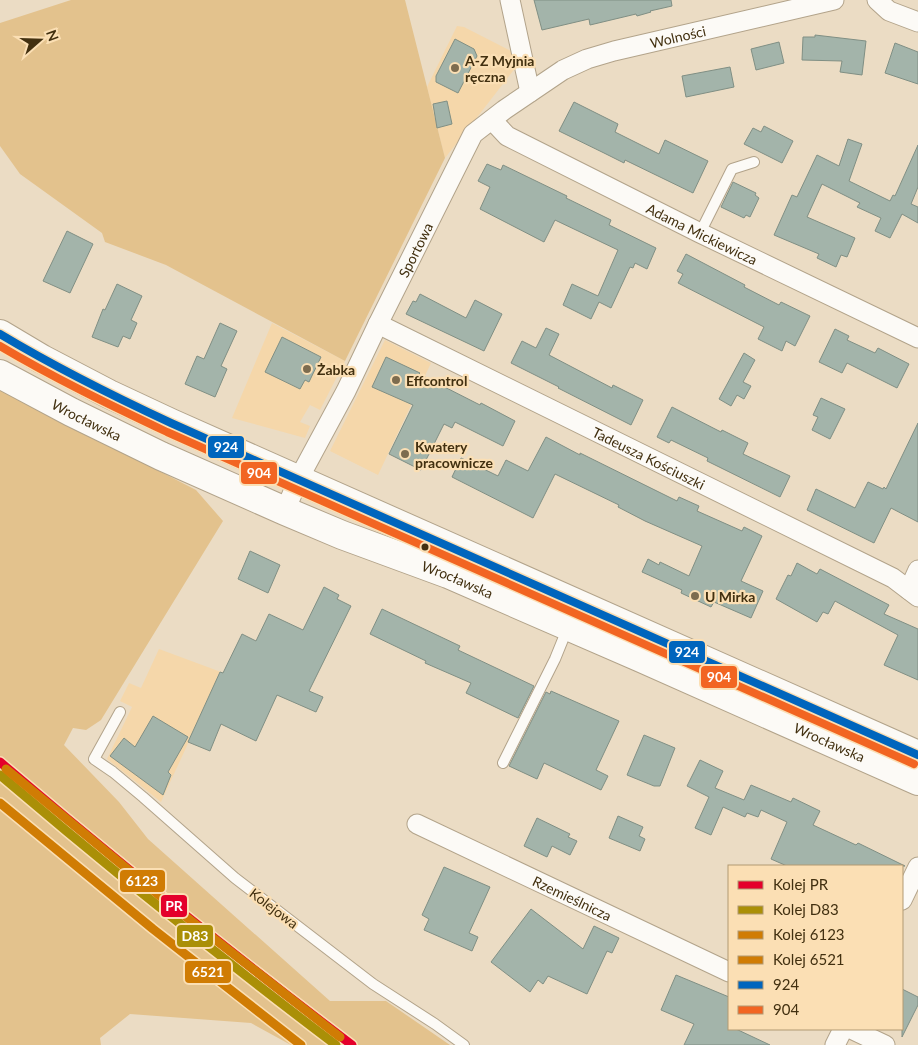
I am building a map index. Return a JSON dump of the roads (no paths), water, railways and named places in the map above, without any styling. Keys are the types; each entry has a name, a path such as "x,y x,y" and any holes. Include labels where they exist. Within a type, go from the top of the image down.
{"main road":[{"name":"Wrocławska","path":"0,334 42,359 109,394 298,480 918,755"},
{"name":"Wrocławska","path":"0,374 71,412 161,456 285,511 337,533 448,574 918,781"}],"street":[{"path":"510,0 530,92"},
{"name":"Wolności","path":"530,92 563,70 587,59 614,51 834,0"},
{"path":"877,0 889,12 918,22"},
{"name":"Sportowa","path":"285,511 298,480 346,391 473,134 530,92"},
{"name":"Adama Mickiewicza","path":"492,120 507,136 700,233 918,338"},
{"name":"Tadeusza Kościuszki","path":"378,324 893,578 914,594"},
{"path":"914,594 918,570"},
{"name":"Rzemieślnicza","path":"417,824 728,972"},
{"path":"903,898 918,866"},
{"path":"835,1045 842,1030"},
{"path":"853,1030 885,1045"}],"lane":[{"path":"700,233 732,169 754,162"},
{"path":"503,763 555,659 568,626"},
{"name":"Kolejowa","path":"120,712 94,759 143,797 235,878 373,984 464,1045"}],"rail line":[{"name":"PR","path":"0,762 174,906 352,1045"},
{"name":"6123","path":"6,769 171,905 340,1037"},
{"name":"D83","path":"0,775 166,912 336,1045"},
{"name":"6521","path":"0,803 153,929 301,1045"}],"place":[{"name":"A-Z Myjnia ręczna","path":"455,68"},
{"name":"Żabka","path":"307,369"},
{"name":"Effcontrol","path":"396,380"},
{"name":"Kwatery pracownicze","path":"405,454"},
{"name":"U Mirka","path":"695,596"}]}
